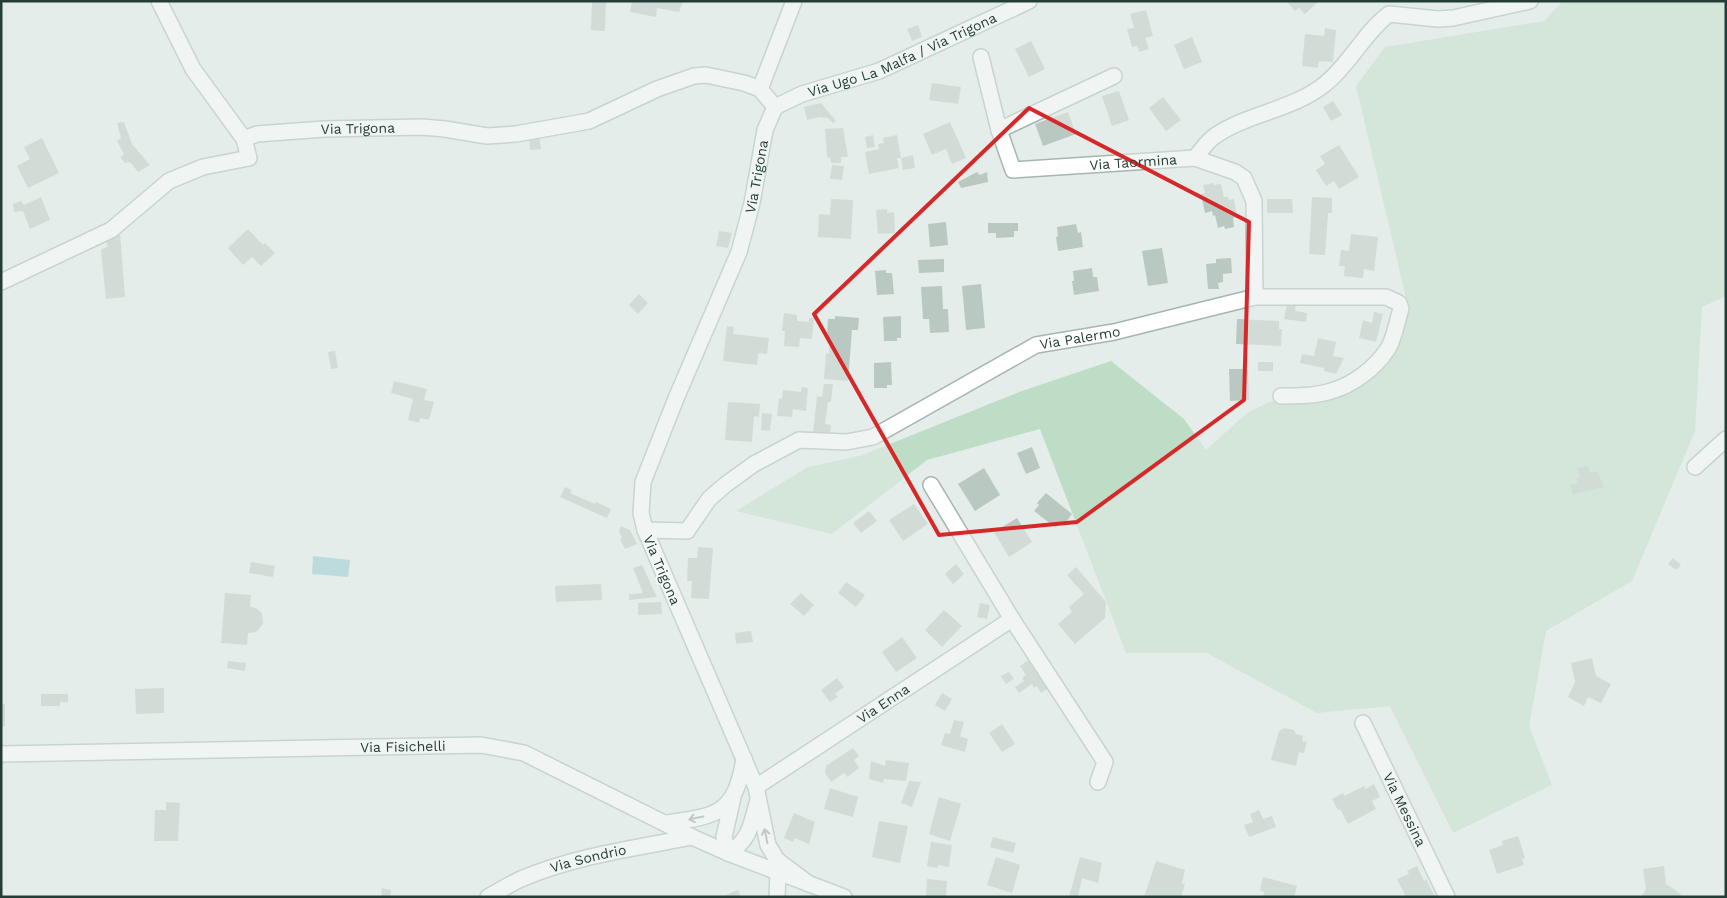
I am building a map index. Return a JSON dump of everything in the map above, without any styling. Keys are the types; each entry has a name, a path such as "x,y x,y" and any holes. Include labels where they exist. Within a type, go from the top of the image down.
{"street":[{"path":"1,282 111,230 169,181 203,167 249,158 244,139 193,69 159,1"},
{"path":"775,107 760,89 794,1"},
{"name":"Via Ugo La Malfa / Via Trigona","path":"775,107 802,94 879,71 1029,1"},
{"path":"1194,158 1213,137 1230,127 1300,100 1325,85 1343,67 1377,24 1389,14 1438,19 1453,18 1530,2"},
{"name":"Via Taormina","path":"981,57 999,130 1013,170 1194,158 1235,172 1244,178 1254,200 1255,297"},
{"name":"Via Trigona","path":"244,139 257,134 324,128 422,127 487,136 516,134 589,121 657,90 694,76 706,75 744,83 760,89"},
{"path":"999,130 1114,76"},
{"name":"Via Trigona","path":"775,107 766,130 752,203 739,252 676,396 643,482 641,513 645,530 757,793 768,845 777,860 809,884"},
{"name":"Via Palermo","path":"645,530 686,531 709,499 725,484 754,464 799,440 846,442 873,437 1036,345 1114,332 1255,297 1386,298 1399,303 1401,309 1388,349 1369,370 1350,383 1332,391 1307,396 1281,396"},
{"path":"1695,467 1726,439"},
{"path":"931,485 1012,619 1105,762 1098,782"},
{"name":"Via Enna","path":"757,793 1012,619"},
{"name":"Via Messina","path":"1363,722 1447,897"},
{"name":"Via Fisichelli","path":"1,754 482,745 524,753 668,823 692,837 728,853 844,897"},
{"path":"744,760 724,837 728,853 739,846 746,836 757,793"},
{"path":"668,823 703,817 720,810 733,797"},
{"name":"Via Sondrio","path":"488,897 521,879 566,864 599,855 692,837"},
{"path":"777,897 778,872"}],"highlighted area":[{"path":"1029,108 1249,222 1244,400 1077,522 939,535 814,314"}],"green space":[{"path":"1563,1 1726,1 1726,296 1702,307 1695,431 1632,581 1546,631 1529,726 1552,785 1453,833 1390,706 1317,713 1207,653 1126,653 1040,429 927,460 832,534 736,511 808,467 860,456 1019,392 1111,361 1184,419 1206,450 1247,413 1271,401 1307,401 1392,352 1408,306 1356,86 1385,47 1544,21"}],"water":[{"path":"313,556 350,560 348,577 312,574"}],"building":[{"path":"592,1 606,1 605,31 591,30"},
{"path":"632,1 683,1 679,12 657,8 656,17 630,12"},
{"path":"1289,1 1319,1 1305,14 1299,8 1295,11 1288,3"},
{"path":"1146,10 1153,36 1145,38 1149,49 1139,52 1137,46 1132,47 1127,29 1134,28 1130,14"},
{"path":"918,25 922,37 912,41 907,29"},
{"path":"1325,28 1336,30 1333,62 1319,61 1318,68 1302,66 1305,34 1324,36"},
{"path":"1192,37 1202,62 1184,69 1174,45"},
{"path":"1031,41 1045,69 1029,77 1015,49"},
{"path":"932,83 961,87 958,104 929,100"},
{"path":"1119,91 1129,120 1112,126 1102,96"},
{"path":"1163,97 1181,120 1166,131 1149,108"},
{"path":"1333,101 1342,115 1331,121 1323,107"},
{"path":"821,103 836,121 833,123 828,118 819,117 807,120 804,107"},
{"path":"1068,112 1076,134 1043,146 1035,124"},
{"path":"124,122 132,144 150,165 138,172 130,162 125,163 120,157 124,154 117,141 121,138 117,123"},
{"path":"950,122 966,158 952,164 946,149 932,155 923,134"},
{"path":"843,128 848,157 841,157 841,163 831,163 830,158 827,157 825,129"},
{"path":"873,135 875,147 867,148 865,137"},
{"path":"897,135 901,158 897,158 899,168 869,174 865,152 879,149 878,144 884,143 883,138"},
{"path":"539,137 541,149 530,150 529,139"},
{"path":"42,138 59,173 28,188 17,166 30,159 24,147"},
{"path":"1339,145 1359,177 1339,189 1334,181 1326,186 1316,170 1325,164 1320,156"},
{"path":"913,155 915,168 903,170 901,158"},
{"path":"832,165 844,166 842,180 830,179"},
{"path":"977,172 980,175 987,172 988,182 961,188 958,182"},
{"path":"1213,183 1214,185 1221,184 1224,197 1228,197 1229,200 1234,199 1237,217 1233,218 1234,227 1225,229 1224,226 1218,228 1212,211 1205,213 1201,194 1205,193 1203,185"},
{"path":"41,197 50,220 30,229 23,211 14,212 13,204 21,201 24,205"},
{"path":"1312,197 1332,198 1332,213 1328,213 1325,255 1309,254"},
{"path":"831,199 853,200 851,239 818,237 819,214 830,215"},
{"path":"1267,199 1292,199 1293,213 1267,213"},
{"path":"887,209 887,213 894,212 895,233 878,234 876,210"},
{"path":"946,222 948,245 930,247 928,224"},
{"path":"988,223 1018,223 1018,231 1014,231 1014,237 996,238 996,233 988,233"},
{"path":"1076,224 1078,233 1081,232 1083,247 1058,251 1057,227"},
{"path":"248,229 263,245 265,243 275,253 261,266 252,257 243,265 228,248"},
{"path":"719,231 732,233 728,248 716,246"},
{"path":"120,234 125,297 106,299 101,250 108,246 106,242"},
{"path":"1351,234 1378,237 1374,271 1364,269 1363,278 1344,276 1345,266 1339,266 1341,250 1349,251"},
{"path":"1162,248 1168,283 1148,286 1142,251"},
{"path":"1231,258 1232,273 1223,274 1223,282 1218,283 1219,289 1208,289 1206,264 1216,263 1216,259"},
{"path":"944,259 944,272 919,273 918,260"},
{"path":"1092,268 1093,277 1097,277 1099,291 1074,295 1073,271"},
{"path":"886,270 886,273 892,273 894,294 877,295 875,271"},
{"path":"981,284 985,328 966,330 962,286"},
{"path":"942,286 943,309 948,309 949,332 930,333 929,319 923,319 921,287"},
{"path":"639,294 648,303 638,314 629,305"},
{"path":"1287,302 1296,302 1295,311 1307,313 1306,322 1284,319"},
{"path":"1374,312 1383,314 1376,342 1359,338 1363,320 1372,323"},
{"path":"784,313 797,315 797,321 809,322 809,318 814,318 812,339 800,338 799,347 784,346 785,331 782,331"},
{"path":"835,316 859,318 858,330 852,330 848,381 824,379 826,353 829,354 830,338 827,338 828,319 835,319"},
{"path":"901,316 901,338 897,338 897,341 884,341 883,317"},
{"path":"1237,319 1279,321 1279,329 1282,329 1281,346 1236,344"},
{"path":"727,326 734,327 733,334 769,338 767,354 758,353 757,365 723,361"},
{"path":"1318,338 1336,342 1333,356 1344,358 1336,374 1324,371 1324,368 1300,363 1302,354 1314,356"},
{"path":"335,351 338,368 331,369 328,352"},
{"path":"891,362 892,385 887,385 887,388 874,388 874,363"},
{"path":"1258,362 1273,362 1273,371 1258,371"},
{"path":"1229,369 1248,369 1249,400 1230,401"},
{"path":"394,381 427,389 424,400 434,402 429,420 420,418 419,423 408,420 413,399 391,393"},
{"path":"824,384 833,384 831,402 828,402 825,424 831,425 830,435 813,434 817,396 822,397"},
{"path":"802,387 808,388 806,411 793,409 792,417 777,416 779,398 782,399 783,390 801,392"},
{"path":"728,402 760,404 759,417 754,416 752,442 725,440"},
{"path":"762,413 772,414 770,431 761,430"},
{"path":"1032,447 1040,468 1026,474 1017,453"},
{"path":"1587,466 1590,473 1597,471 1604,487 1573,494 1570,485 1578,483 1576,479 1580,478 1577,468"},
{"path":"984,468 1000,495 975,511 958,484"},
{"path":"565,487 572,490 570,493 611,509 607,518 560,497"},
{"path":"1046,493 1072,514 1064,525 1061,522 1056,528 1034,511 1039,505 1037,503"},
{"path":"914,504 928,524 903,541 889,520"},
{"path":"869,511 877,521 861,533 853,523"},
{"path":"1017,518 1032,542 1009,557 994,532"},
{"path":"621,526 630,530 637,544 625,549 620,539 622,538 619,532"},
{"path":"698,547 713,548 709,599 691,598 692,581 687,581 688,558 697,558"},
{"path":"1673,558 1681,565 1676,570 1668,564"},
{"path":"251,562 275,566 273,577 249,573"},
{"path":"956,564 964,574 953,584 945,574"},
{"path":"642,565 657,597 629,600 629,594 643,593 633,568"},
{"path":"1076,567 1106,602 1105,618 1075,644 1058,624 1072,612 1069,607 1084,594 1067,575"},
{"path":"846,582 865,595 856,607 838,593"},
{"path":"601,584 602,600 556,602 555,586"},
{"path":"225,593 251,595 250,607 256,608 262,613 263,624 256,632 248,633 247,645 221,643"},
{"path":"801,593 814,605 804,616 790,604"},
{"path":"661,602 662,614 638,615 638,603"},
{"path":"980,603 990,605 987,619 977,617"},
{"path":"944,610 962,626 942,647 925,630"},
{"path":"751,631 753,642 736,644 735,633"},
{"path":"902,637 917,658 896,672 882,652"},
{"path":"1592,658 1596,676 1611,684 1601,703 1588,697 1584,706 1568,697 1575,682 1571,663"},
{"path":"1030,659 1049,688 1041,693 1037,686 1034,688 1032,684 1019,693 1015,687 1024,681 1022,678 1026,675 1020,666"},
{"path":"228,661 246,663 245,671 227,668"},
{"path":"1009,672 1014,679 1006,684 1001,676"},
{"path":"837,678 844,687 835,694 838,697 830,702 821,690"},
{"path":"164,688 164,713 136,714 135,689"},
{"path":"942,693 952,699 945,711 935,705"},
{"path":"41,694 68,694 68,702 60,702 60,706 41,706"},
{"path":"1,704 5,704 5,726 1,726"},
{"path":"954,720 964,722 960,736 968,739 965,752 941,745 945,733 950,734"},
{"path":"1002,724 1015,744 1002,752 989,733"},
{"path":"1285,728 1294,730 1296,734 1303,736 1302,741 1307,742 1304,753 1299,752 1296,766 1271,760 1279,731"},
{"path":"853,748 859,756 854,760 859,768 847,777 844,773 831,782 825,773 826,766"},
{"path":"886,760 909,763 906,781 884,779 883,783 869,779 871,761 885,766"},
{"path":"909,781 921,782 912,807 901,803"},
{"path":"1374,784 1380,797 1372,801 1376,809 1348,824 1332,799 1343,793 1344,796 1364,786 1366,789"},
{"path":"830,788 858,797 853,817 824,809"},
{"path":"939,797 961,804 950,841 929,834"},
{"path":"166,802 180,803 178,841 154,841 155,810 166,810"},
{"path":"1259,810 1263,819 1272,816 1276,827 1249,837 1244,825 1253,822 1250,814"},
{"path":"794,813 815,822 809,844 795,838 793,842 784,838"},
{"path":"879,821 908,826 900,863 872,857"},
{"path":"1518,836 1525,858 1522,859 1524,865 1497,874 1489,850 1503,845 1502,841"},
{"path":"993,837 1016,843 1013,853 990,847"},
{"path":"931,842 952,845 949,867 927,866"},
{"path":"996,857 1020,865 1012,893 987,885"},
{"path":"1080,857 1102,863 1098,883 1082,878 1078,897 1069,897"},
{"path":"1156,861 1185,870 1182,883 1185,884 1181,897 1144,897"},
{"path":"1417,866 1435,897 1406,897 1397,879 1409,874 1407,871"},
{"path":"1664,866 1666,884 1681,894 1680,897 1641,897 1646,889 1643,869"},
{"path":"1263,877 1297,886 1294,897 1263,897 1264,892 1260,891"},
{"path":"927,879 947,881 946,897 926,897"},
{"path":"382,888 391,890 390,897 381,897"},
{"path":"738,890 741,897 721,897"}]}
